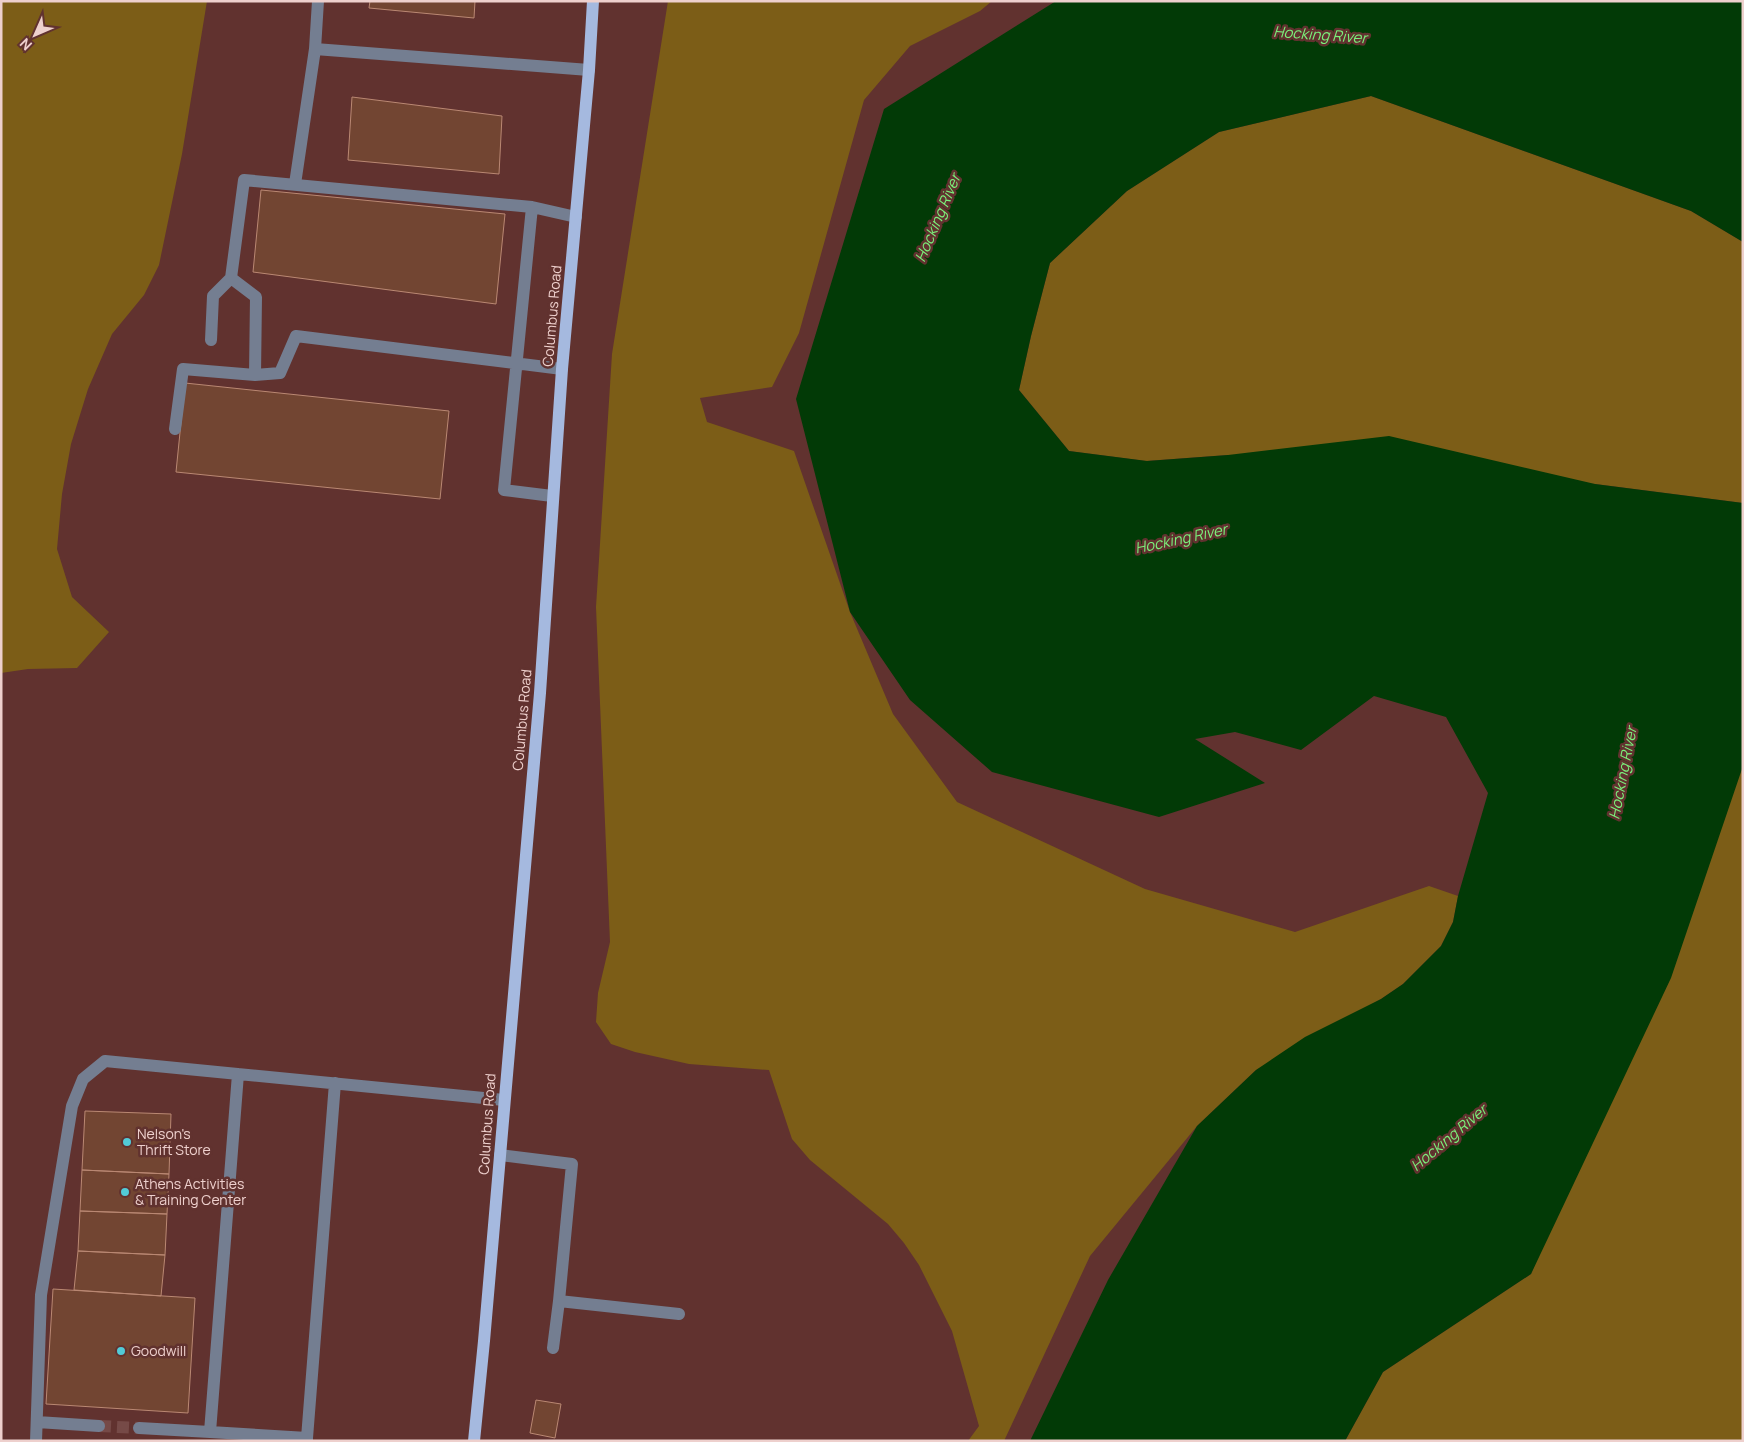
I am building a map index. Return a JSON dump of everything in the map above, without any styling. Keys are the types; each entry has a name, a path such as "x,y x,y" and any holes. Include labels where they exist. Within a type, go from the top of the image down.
{"main road":[{"name":"Columbus Road","path":"474,1441 540,693 552,496 589,70 593,1"}],"lane":[{"path":"295,184 315,49 318,1"},
{"path":"315,49 589,70"},
{"path":"210,340 213,296 231,278 244,180 532,207 576,217"},
{"path":"532,207 504,490 552,496"},
{"path":"231,278 256,297 255,375"},
{"path":"176,429 183,369 255,375 280,373 296,336 562,369"},
{"path":"36,1441 41,1295 72,1106 83,1079 105,1061 504,1100"},
{"path":"210,1432 238,1074"},
{"path":"138,1428 307,1440 335,1083"},
{"path":"500,1155 572,1164 553,1348"},
{"path":"559,1301 679,1314"},
{"path":"37,1422 99,1426"}],"shaded area":[{"path":"1,1 207,1 182,154 159,265 144,295 112,334 88,389 71,444 62,494 57,549 72,597 109,632 77,668 28,669 1,673"},
{"path":"668,1 992,1 980,11 910,46 864,100 799,333 772,387 700,398 707,422 794,451 850,612 893,714 957,802 1145,889 1295,932 1429,886 1458,896 1453,922 1441,946 1403,984 1381,999 1256,1070 1197,1126 1090,1256 1004,1441 968,1441 979,1426 952,1331 919,1265 888,1224 810,1160 792,1139 769,1070 689,1064 635,1052 611,1044 596,1022 598,993 610,942 596,607 612,354"},
{"path":"1371,96 1691,211 1743,242 1743,503 1595,484 1228,455 1146,461 1069,451 1019,390 1050,263 1127,191 1219,132"},
{"path":"1743,766 1743,1441 1345,1441 1383,1372 1531,1274"}],"water":[{"name":"Hocking River","path":"1056,1 1743,1 1743,242 1691,211 1371,96 1219,132 1127,191 1050,263 1019,390 1069,451 1147,461 1228,455 1389,436 1595,484 1743,503 1743,766 1671,978 1531,1274 1383,1372 1345,1441 1030,1441 1108,1280 1197,1126 1256,1070 1305,1037 1381,999 1403,984 1441,946 1453,922 1458,896 1488,793 1446,717 1374,696 1301,750 1235,732 1195,739 1265,783 1159,817 992,772 910,700 850,612 796,399 884,109"}],"building":[{"path":"370,1 475,1 474,18 369,8"},
{"path":"352,97 502,116 499,174 348,160"},
{"path":"261,190 505,214 496,304 253,272"},
{"path":"185,383 449,411 440,499 176,472"},
{"name":"Nelson's Thrift Store","path":"85,1111 171,1114 169,1174 82,1170"},
{"name":"Athens Activities & Training Center","path":"82,1170 169,1174 167,1214 80,1211"},
{"path":"80,1211 167,1214 165,1255 78,1251"},
{"path":"78,1251 165,1255 161,1296 74,1290"},
{"name":"Goodwill","path":"53,1289 195,1298 188,1413 46,1404"},
{"path":"536,1400 561,1404 555,1438 530,1433"}],"tunnel":[{"path":"99,1426 139,1428"}],"place":[{"name":"Nelson's Thrift Store","path":"127,1142"},
{"name":"Athens Activities & Training Center","path":"125,1192"},
{"name":"Goodwill","path":"121,1351"}]}
